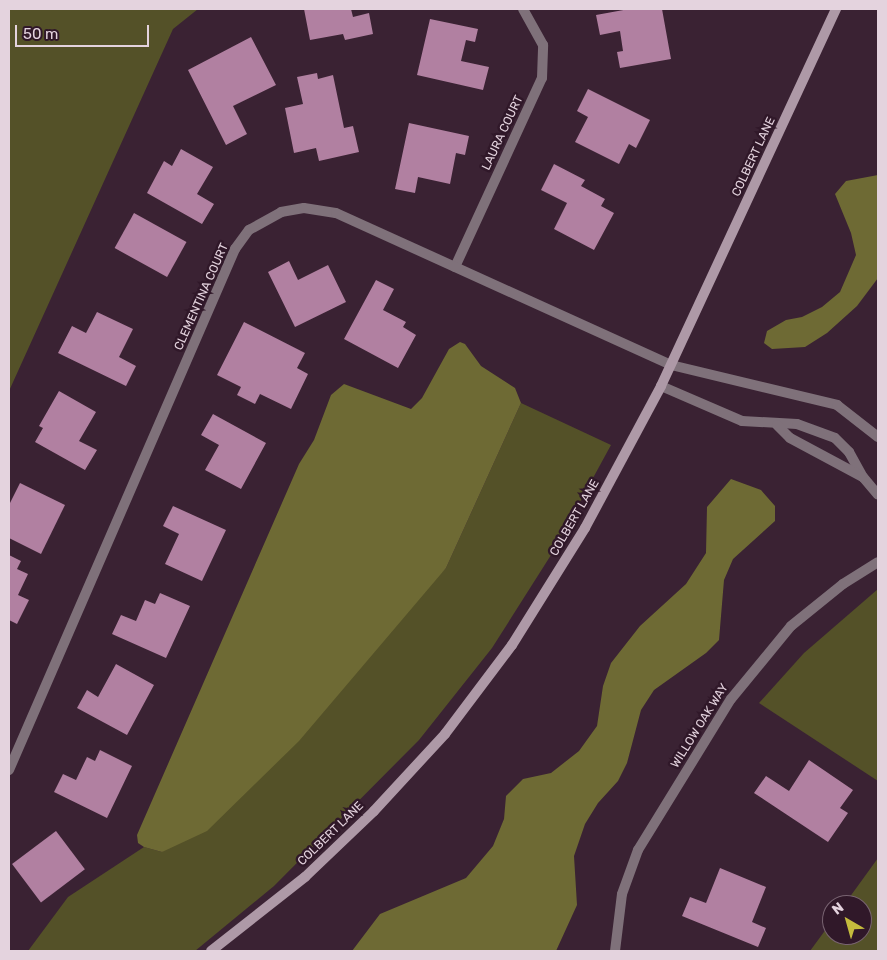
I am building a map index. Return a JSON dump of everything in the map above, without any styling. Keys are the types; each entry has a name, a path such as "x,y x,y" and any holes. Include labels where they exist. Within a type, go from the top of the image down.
{"street":[{"name":"LAURA COURT","path":"454,267 542,78 543,45 523,9"},
{"name":"COLBERT LANE","path":"211,951 276,900 336,848 405,778 465,709 564,564 671,366 836,9"},
{"name":"CLEMENTINA COURT","path":"9,770 230,262 249,230 281,212 304,208 324,210 347,217 671,366"},
{"path":"671,366 837,405 878,437"},
{"path":"661,386 742,421 777,425 796,424 835,438 849,452 863,477 878,495"},
{"path":"777,425 790,438 863,477"},
{"name":"WILLOW OAK WAY","path":"615,951 622,894 638,850 731,699 791,626 843,584 878,562"}],"shaded area":[{"path":"9,9 198,9 173,29 9,391"},
{"path":"878,175 878,278 857,306 827,333 805,347 772,349 764,343 767,331 786,320 802,317 822,307 840,292 856,255 851,233 835,194 846,181"},
{"path":"460,342 465,344 481,366 515,388 521,403 446,568 299,741 207,831 162,852 144,847 138,843 137,835 299,464 314,440 331,395 344,384 411,409 422,398 449,349"},
{"path":"521,403 611,445 551,555 492,648 419,740 274,886 195,951 28,951 68,897 144,847 162,852 446,568"},
{"path":"731,479 761,490 775,506 775,521 733,559 724,580 719,640 706,653 654,690 641,710 627,763 618,781 598,803 585,824 574,856 577,905 556,951 352,951 380,914 466,878 493,846 504,819 506,796 523,779 551,773 579,751 597,726 603,686 611,663 640,626 686,584 706,553 707,507"},
{"path":"878,589 878,781 759,703 804,653"},
{"path":"878,858 878,951 810,951 822,935 822,945 872,945 872,895 851,895"}],"building":[{"path":"304,9 351,9 353,17 369,13 373,34 345,40 343,34 310,40"},
{"path":"629,9 662,9 671,59 620,68 617,52 623,51 620,31 600,35 596,15"},
{"path":"430,19 478,29 475,42 466,40 461,61 489,67 483,90 417,75"},
{"path":"251,37 276,85 233,106 247,134 226,145 188,70"},
{"path":"317,73 318,79 333,75 344,128 353,126 359,152 319,161 316,148 294,153 285,108 303,104 297,77"},
{"path":"588,89 650,120 636,148 629,144 619,164 575,142 588,117 577,111"},
{"path":"409,123 469,136 465,155 456,153 450,184 418,177 415,193 395,189"},
{"path":"181,149 213,167 197,194 214,204 202,224 147,193 164,161 172,166"},
{"path":"554,164 585,180 581,186 605,199 601,206 614,213 594,250 554,229 567,203 541,190"},
{"path":"134,213 186,242 167,277 115,248"},
{"path":"289,261 298,280 328,265 346,302 295,327 268,272"},
{"path":"376,280 394,289 383,310 406,322 403,327 416,335 398,368 344,339"},
{"path":"97,312 133,329 119,357 136,366 126,386 58,353 72,326 86,333"},
{"path":"244,322 305,353 297,368 308,374 291,409 260,394 255,404 237,395 241,387 217,375"},
{"path":"59,391 96,412 79,441 97,450 85,470 35,442 43,428 39,426"},
{"path":"213,414 266,443 241,489 205,470 219,445 201,435"},
{"path":"20,483 65,505 41,554 9,538 9,505"},
{"path":"173,506 226,530 202,581 165,564 179,534 163,526"},
{"path":"9,555 21,561 17,569 28,574 18,595 29,600 17,624 9,620"},
{"path":"160,593 190,606 166,658 112,634 121,615 136,621 145,600 155,604"},
{"path":"116,664 154,685 127,735 77,708 87,690 98,697"},
{"path":"100,750 132,766 107,818 54,792 63,774 76,780 87,757 95,761"},
{"path":"809,760 853,790 840,808 848,813 828,842 754,793 766,776 789,791"},
{"path":"56,831 85,869 41,902 12,864"},
{"path":"720,868 766,887 752,922 766,928 758,947 682,916 690,897 706,903"}]}
